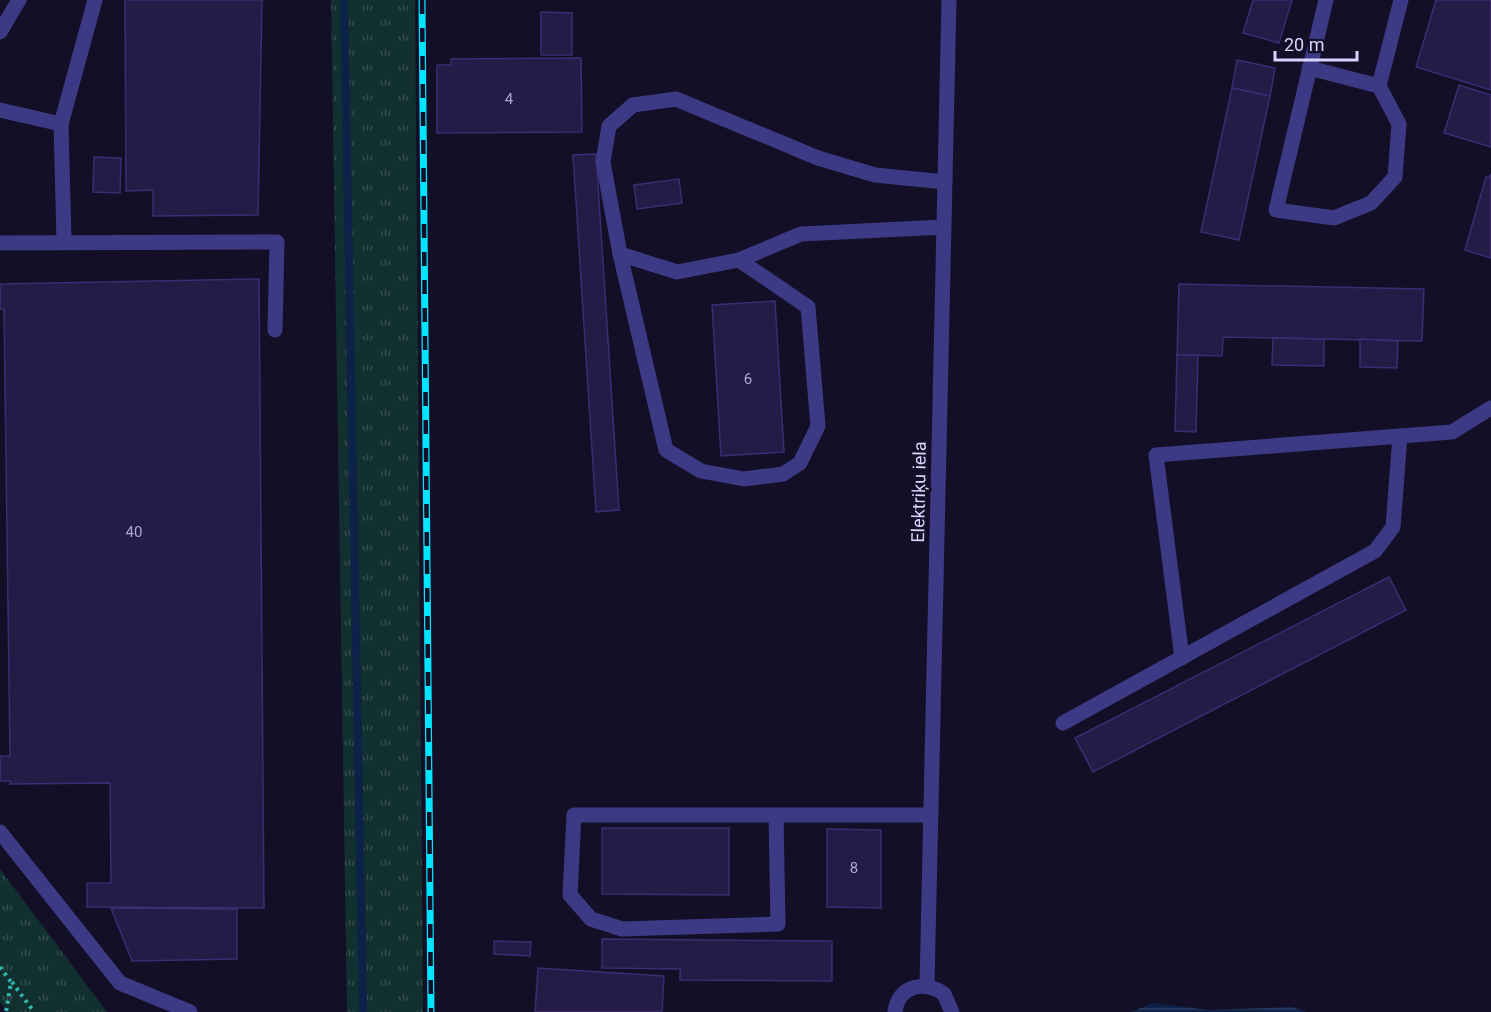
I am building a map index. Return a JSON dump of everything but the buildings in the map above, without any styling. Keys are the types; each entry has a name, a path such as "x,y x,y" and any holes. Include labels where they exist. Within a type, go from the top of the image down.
{"street":[{"path":"0,32 19,0"},
{"path":"64,242 61,124 95,0"},
{"name":"Elektriķu iela","path":"927,985 949,0"},
{"path":"1326,0 1276,210 1334,218 1371,203 1395,177 1399,124 1379,86 1401,0"},
{"path":"1310,68 1379,86"},
{"path":"739,260 808,307 818,426 801,463 783,474 744,479 701,471 666,450 620,254 603,162 609,126 633,105 676,99 818,158 875,175 945,182"},
{"path":"0,110 61,124"},
{"path":"620,254 677,272 739,260 801,234 944,226"},
{"path":"0,243 277,242 275,330"},
{"path":"1182,658 1156,455 1452,432 1491,408"},
{"path":"1064,723 1375,552 1393,527 1400,436"},
{"path":"776,814 778,924 622,929 591,919 570,895 574,814 776,814 931,815"},
{"path":"0,832 120,983 190,1012"},
{"path":"895,1012 900,997 908,990 927,985 944,994 952,1012"}],"path":[{"path":"0,967 34,1012"},
{"path":"6,1012 11,982"}],"green space":[{"path":"331,0 415,0 423,1012 347,1012"},
{"path":"0,869 107,1012 7,1012 0,1002"}],"water":[{"path":"1153,1003 1209,1010 1292,1007 1306,1012 1131,1012"}],"waterway":[{"path":"344,0 363,1012"}],"railway":[{"path":"422,0 431,1012"}]}
